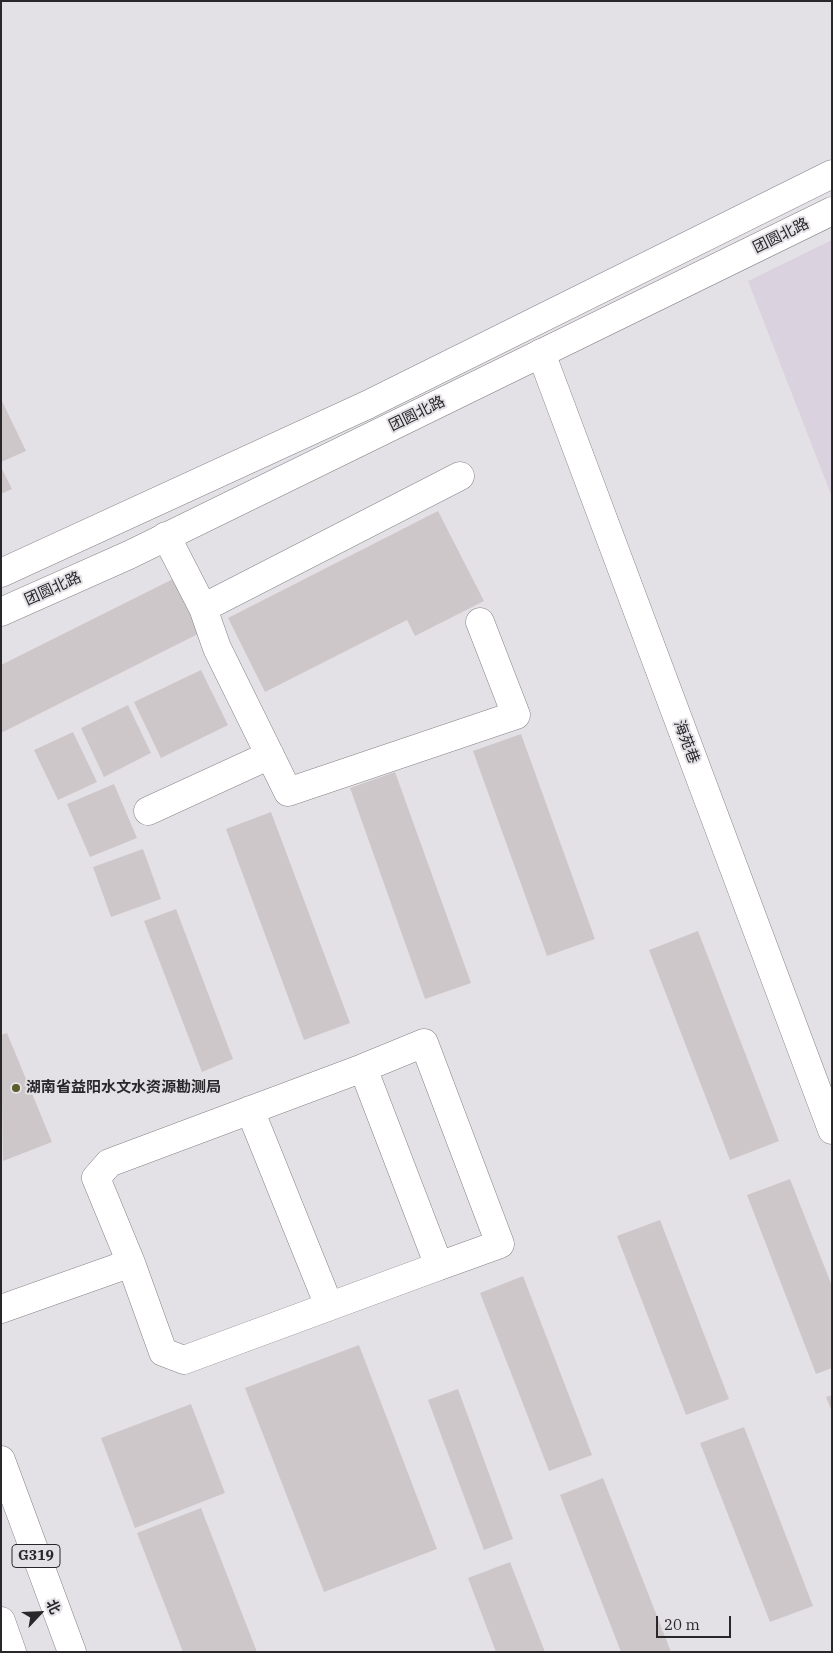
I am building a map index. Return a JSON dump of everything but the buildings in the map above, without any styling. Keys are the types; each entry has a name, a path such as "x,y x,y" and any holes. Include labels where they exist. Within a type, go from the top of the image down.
{"main road":[{"name":"团圆北路","path":"1,573 367,405 832,174"},
{"name":"团圆北路","path":"1,612 166,536 832,211"},
{"name":"海苑巷","path":"541,353 832,1130"},
{"path":"203,608 460,476"},
{"path":"166,536 203,608 217,648 288,792 516,715 480,622"},
{"path":"148,811 270,755"},
{"path":"424,1043 500,1244 184,1360 163,1352 131,1263 96,1178 108,1163 362,1068 424,1043"},
{"path":"362,1068 439,1266"},
{"path":"250,1110 329,1306"},
{"path":"1,1309 131,1263"},
{"name":"G319","path":"1,1460 72,1652"},
{"path":"1,1621 12,1652"}],"shaded area":[{"path":"832,240 832,497 748,281"}],"place":[{"name":"湖南省益阳水文水资源勘测局","path":"16,1088"}]}
